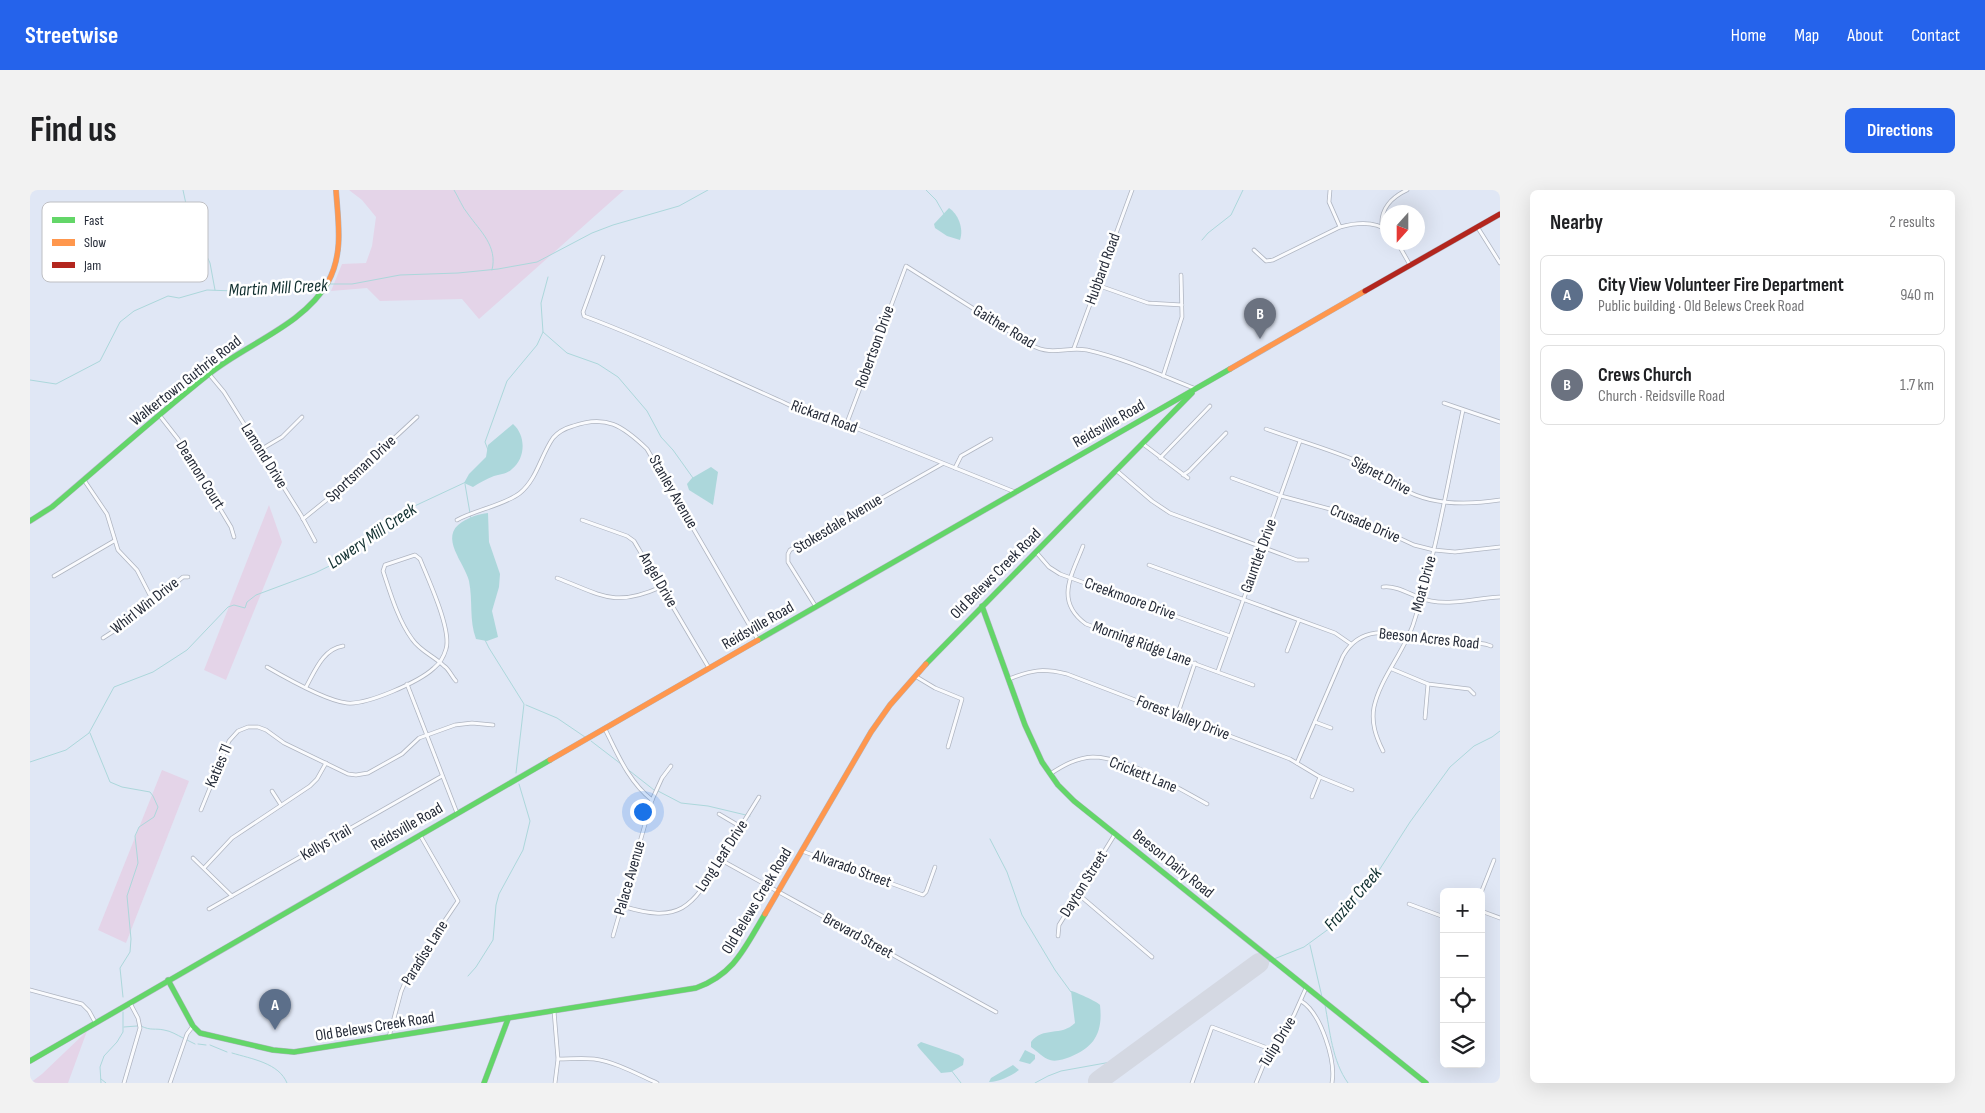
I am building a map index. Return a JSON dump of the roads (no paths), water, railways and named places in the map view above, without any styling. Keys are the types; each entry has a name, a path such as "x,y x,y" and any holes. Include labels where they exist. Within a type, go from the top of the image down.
{"main road":[{"name":"Walkertown Guthrie Road","path":"30,521 84,480 209,374 234,356 300,316 319,297 327,284 338,256 336,190"},
{"name":"Reidsville Road","path":"30,1061 420,834 1500,214"},
{"name":"Old Belews Creek Road","path":"193,1026 206,1035 280,1051 302,1051 696,988 712,983 724,976 737,961 873,729 890,705 982,606 1196,389"},
{"name":"Beeson Dairy Road","path":"982,606 1025,725 1042,762 1058,785 1074,801 1426,1083"},
{"path":"168,980 193,1026"},
{"path":"484,1083 508,1019"}],"street":[{"name":"Hubbard Road","path":"1074,348 1132,190"},
{"path":"1330,190 1329,202 1340,227"},
{"path":"1387,205 1391,199 1407,190"},
{"path":"1254,250 1266,261 1273,260 1340,227 1351,224 1380,227"},
{"path":"1478,227 1500,263"},
{"path":"1402,250 1411,266"},
{"name":"Rickard Road","path":"603,257 583,312 584,316 635,336 845,428 853,428 1016,492"},
{"name":"Gaither Road","path":"906,266 1033,346 1049,352 1074,348 1096,352 1196,389"},
{"name":"Robertson Drive","path":"845,428 906,266"},
{"path":"1163,376 1180,328 1182,305 1181,275"},
{"path":"1097,285 1148,303 1182,305"},
{"name":"Lamond Drive","path":"209,374 224,392 303,519 314,540"},
{"path":"1444,403 1500,422"},
{"path":"1160,458 1210,406"},
{"name":"Moat Drive","path":"1383,751 1376,735 1373,714 1378,695 1408,637 1420,598 1434,550 1463,410"},
{"name":"Deamon Court","path":"160,416 189,457 231,527 234,537"},
{"path":"260,450 282,437 302,417"},
{"name":"Sportsman Drive","path":"303,519 334,494 417,417"},
{"name":"Stanley Avenue","path":"457,520 520,493 533,478 554,436 588,421 613,423 647,449 758,640"},
{"name":"Signet Drive","path":"1266,429 1365,465 1413,494 1456,504 1476,504 1500,500"},
{"path":"1183,476 1226,433"},
{"path":"955,468 961,456 991,439"},
{"name":"Gauntlet Drive","path":"1218,672 1300,441"},
{"path":"1143,444 1188,478"},
{"name":"Stokesdale Avenue","path":"816,607 788,562 790,550 942,463"},
{"path":"1117,471 1152,501 1170,513 1297,560 1308,560"},
{"name":"Crusade Drive","path":"1232,478 1281,496 1345,513 1401,540 1434,550 1455,552 1500,547"},
{"path":"84,480 107,514 114,541 122,556 140,576 153,600"},
{"name":"Angel Drive","path":"582,520 627,536 634,541 709,669"},
{"path":"54,576 114,541"},
{"name":"Morning Ridge Lane","path":"1083,546 1067,590 1067,601 1075,616 1086,624 1253,685"},
{"name":"Creekmoore Drive","path":"1036,552 1049,567 1060,574 1230,636"},
{"path":"267,667 325,696 347,703 369,700 407,684 431,671 439,663 447,648 447,630 420,558 415,555 385,565 383,571 411,638 422,650 439,663 444,666 456,681"},
{"path":"1149,565 1330,631 1341,636 1351,644 1343,656 1297,763"},
{"name":"Whirl Win Drive","path":"103,638 131,620 183,577 188,577"},
{"path":"557,578 607,598 618,599 641,596 661,587"},
{"path":"1383,587 1390,586 1420,598 1439,602 1500,597"},
{"path":"1287,651 1299,620"},
{"name":"Beeson Acres Road","path":"1351,644 1365,635 1387,632 1444,643 1482,642 1491,646"},
{"path":"306,687 324,657 338,647 343,646"},
{"path":"1177,716 1196,663"},
{"path":"1392,669 1428,684 1469,689 1474,694"},
{"name":"Forest Valley Drive","path":"1008,679 1031,670 1052,670 1297,763 1320,777 1352,790"},
{"path":"915,676 935,688 962,699 948,747"},
{"path":"407,684 457,813"},
{"path":"1425,718 1428,684"},
{"path":"1315,722 1332,728"},
{"name":"Katies Tl","path":"201,810 228,741 243,729 263,728 284,742 348,774 364,774 402,754 416,741 427,736 462,724 493,725"},
{"path":"605,728 630,776 638,787 652,800"},
{"name":"Crickett Lane","path":"1050,774 1065,764 1080,759 1094,757 1111,760 1165,780 1207,804"},
{"path":"204,868 232,838 314,783 326,763"},
{"name":"Palace Avenue","path":"613,936 652,800 662,778 671,766"},
{"name":"Kellys Trail","path":"209,909 442,776"},
{"path":"1312,797 1320,777"},
{"path":"272,791 281,806"},
{"name":"Long Leaf Drive","path":"622,906 657,914 681,909 702,891 759,797"},
{"path":"720,814 741,827"},
{"name":"Paradise Lane","path":"389,1037 400,992 408,975 458,902 420,834"},
{"name":"Dayton Street","path":"1058,936 1059,925 1115,834"},
{"name":"Alvarado Street","path":"802,852 922,895 926,892 935,867"},
{"path":"193,858 232,896"},
{"name":"Brevard Street","path":"721,860 996,1012"},
{"path":"1483,888 1494,860"},
{"path":"1078,894 1152,957"},
{"path":"1409,904 1440,916"},
{"path":"1485,913 1500,918"},
{"name":"Tulip Drive","path":"1256,1083 1270,1049 1294,1015 1306,988"},
{"path":"30,990 82,1004 95,1022"},
{"path":"1301,1001 1312,1010 1320,1026 1332,1066 1332,1083"},
{"path":"124,1083 140,1028 138,1018 130,1002"},
{"path":"554,1011 558,1059 555,1083"},
{"path":"170,1083 187,1034 193,1026"},
{"path":"1192,1083 1212,1027 1270,1049"},
{"path":"558,1059 585,1059 605,1062 627,1069 657,1083"}],"waterway":[{"path":"183,190 186,202"},
{"path":"454,190 464,208 487,239 492,254 492,270"},
{"name":"Martin Mill Creek","path":"329,284 352,284 400,275 458,273 498,269 537,262 592,233 679,206 708,190"},
{"path":"926,190 936,200 944,214"},
{"path":"1202,240 1231,215 1243,190"},
{"path":"208,259 215,290"},
{"name":"Lowery Mill Creek","path":"488,450 485,442 507,381 537,345 543,332 541,303 548,277"},
{"name":"Martin Mill Creek","path":"30,380 56,384 100,361 120,322 134,311 168,296 179,298 207,290 262,292 325,284"},
{"path":"543,332 567,353 598,364 618,377 647,411 661,437 693,478"},
{"name":"Lowery Mill Creek","path":"30,762 66,750 89,733 114,687 153,672 187,650 228,607 234,605 245,608 247,602 256,595 315,573 348,557 364,540 406,510 466,482"},
{"path":"465,484 471,519"},
{"path":"485,640 524,704 516,773"},
{"path":"526,705 557,718 585,737"},
{"name":"Frazier Creek","path":"1274,959 1304,947 1330,928 1347,911 1376,875 1410,822 1450,767 1474,746 1500,731"},
{"name":"Lowery Mill Creek","path":"90,733 110,782 122,787 150,792 158,807 154,817 139,827 135,836 138,863 127,896 131,939 130,952 120,968 123,997"},
{"path":"591,741 621,764"},
{"path":"626,768 654,790"},
{"path":"468,976 493,940 496,905 499,894 523,850 530,821 519,784"},
{"path":"658,791 681,803 708,806 750,816"},
{"path":"990,839 1007,872 1022,915 1055,970 1071,992"},
{"path":"1310,945 1322,997"},
{"name":"Frazier Creek","path":"1035,1083 1061,1071 1111,1062 1136,1053 1174,1031 1196,1015 1244,971 1271,961"},
{"path":"1325,1005 1335,1056 1348,1083"},
{"name":"Lowery Mill Creek","path":"101,1083 100,1067 104,1056 117,1042 123,1032 123,1012"},
{"path":"124,1027 137,1026"},
{"path":"141,1026 161,1029 183,1038"},
{"path":"187,1040 195,1044"},
{"path":"198,1044 206,1045"},
{"path":"210,1045 227,1052"},
{"path":"232,1053 271,1066 283,1076 287,1083"},
{"path":"1110,1083 1122,1059"},
{"path":"951,1070 961,1083"},
{"name":"Lowery Mill Creek","path":"101,1079 106,1083"}],"place":[{"name":"Crews Church","path":"1260,339"},
{"name":"City View Volunteer Fire Department","path":"275,1030"}]}
